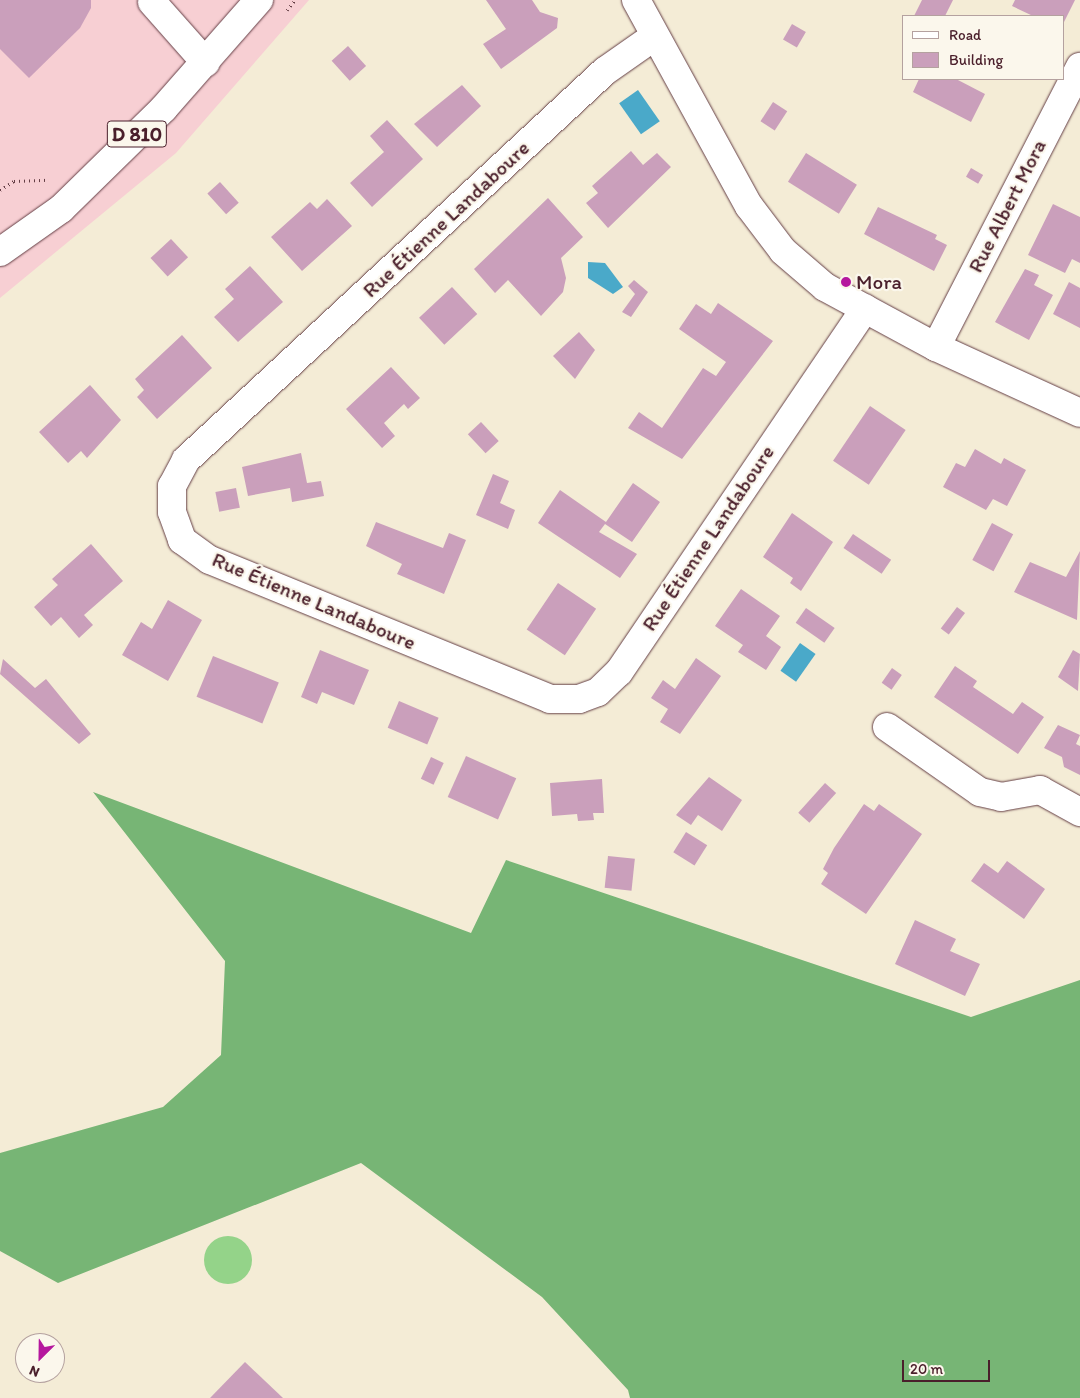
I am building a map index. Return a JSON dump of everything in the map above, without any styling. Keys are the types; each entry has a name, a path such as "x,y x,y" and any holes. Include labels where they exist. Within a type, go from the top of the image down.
{"street":[{"name":"D 810","path":"0,252 61,209 206,63 259,0"},
{"path":"636,0 749,206 783,251 825,287 936,347 1080,413"},
{"path":"152,2 206,63"},
{"name":"Rue Étienne Landaboure","path":"655,36 605,71 186,460 172,486 172,512 182,540 210,560 550,698 579,699 598,692 619,672 865,308"},
{"name":"Rue Albert Mora","path":"936,347 1080,66"},
{"path":"887,727 980,792 1000,797 1040,790 1080,812"}],"path":[{"path":"0,190 10,182 39,178"}],"shaded area":[{"path":"0,0 309,0 176,153 0,298"}],"green space":[{"path":"93,792 471,933 506,860 971,1017 1080,980 1080,1398 630,1398 628,1390 542,1297 361,1163 58,1283 0,1251 0,1153 163,1107 221,1055 225,961"},
{"path":"228,1236 237,1238 245,1243 250,1251 252,1260 250,1269 245,1277 237,1282 228,1284 219,1282 211,1277 206,1269 204,1260 206,1251 211,1243 219,1238"}],"water":[{"path":"638,90 660,121 641,134 619,103"},
{"path":"588,262 605,263 623,287 613,294 588,278"},
{"path":"800,643 816,654 796,682 780,671"}],"building":[{"path":"0,0 91,0 91,8 80,28 29,78 0,49"},
{"path":"486,0 532,0 540,12 558,18 557,28 501,69 483,44 506,29"},
{"path":"922,0 953,0 946,15 914,15"},
{"path":"1015,0 1075,0 1065,20 1065,15 1031,15 1012,6"},
{"path":"792,24 806,32 797,48 783,40"},
{"path":"348,46 366,66 350,81 332,61"},
{"path":"919,80 958,80 985,94 971,122 913,92"},
{"path":"462,85 481,106 437,147 414,124"},
{"path":"773,102 787,111 775,131 760,121"},
{"path":"387,120 423,159 372,207 350,183 384,152 370,136"},
{"path":"631,151 643,165 657,153 671,167 608,228 586,203 598,193 592,186"},
{"path":"806,153 857,185 839,214 788,182"},
{"path":"971,168 983,175 978,184 966,177"},
{"path":"220,182 239,203 226,214 207,193"},
{"path":"548,198 583,237 561,258 566,278 563,292 541,316 508,280 495,293 474,269"},
{"path":"327,199 352,226 302,271 271,237 310,202 317,209"},
{"path":"1053,204 1080,217 1080,263 1072,259 1065,273 1028,255"},
{"path":"878,207 937,235 935,239 947,245 934,271 864,234"},
{"path":"171,239 188,257 168,276 151,258"},
{"path":"250,266 283,302 238,342 214,317 234,299 225,289"},
{"path":"1025,269 1039,275 1034,285 1053,295 1029,340 995,322"},
{"path":"634,280 648,292 631,317 622,312 635,294 628,286"},
{"path":"1069,282 1080,288 1080,328 1053,314"},
{"path":"452,287 477,314 444,345 419,318"},
{"path":"718,303 773,341 682,459 628,428 639,412 662,428 703,368 716,376 726,362 679,329 696,304 711,314"},
{"path":"579,332 595,350 575,379 553,356"},
{"path":"182,335 212,368 157,419 137,397 144,390 135,379"},
{"path":"391,367 420,398 408,409 404,404 384,423 395,436 382,448 346,409"},
{"path":"90,385 121,420 87,458 81,451 68,463 39,432"},
{"path":"870,406 906,430 869,485 833,461"},
{"path":"481,422 499,441 486,453 468,434"},
{"path":"975,449 1001,464 1004,458 1026,470 1007,506 993,499 986,510 943,487 956,463 965,467"},
{"path":"301,453 307,483 321,481 324,496 292,502 290,488 248,496 242,467"},
{"path":"493,474 509,481 500,503 515,510 508,529 476,515"},
{"path":"633,483 660,502 632,542 605,524 599,532 637,554 620,578 538,523 560,490 606,522"},
{"path":"236,488 240,508 219,512 215,492"},
{"path":"792,513 833,542 801,591 790,583 793,578 763,557"},
{"path":"376,522 443,548 449,533 466,540 444,594 397,574 402,564 366,546"},
{"path":"992,523 1013,534 993,571 972,560"},
{"path":"853,534 891,560 882,574 843,548"},
{"path":"91,544 123,581 84,615 93,625 79,638 61,617 51,626 34,607 58,585 52,579"},
{"path":"1080,551 1077,620 1014,592 1030,562 1066,577"},
{"path":"558,583 596,609 565,655 527,629"},
{"path":"741,589 780,616 766,636 781,647 766,670 738,652 743,645 715,626"},
{"path":"168,600 202,620 168,681 122,655 141,622 152,629"},
{"path":"957,607 965,613 949,635 941,629"},
{"path":"806,608 835,628 824,643 796,623"},
{"path":"320,650 369,670 354,705 322,692 317,704 301,697"},
{"path":"1073,650 1080,654 1078,691 1058,677"},
{"path":"213,656 279,683 262,723 197,697"},
{"path":"696,658 721,676 680,734 660,722 668,709 651,698 663,680 675,689"},
{"path":"3,659 35,688 46,679 91,734 79,744 0,674"},
{"path":"955,666 977,681 973,687 1013,714 1022,702 1044,717 1018,754 934,697"},
{"path":"892,668 902,675 892,690 882,683"},
{"path":"399,701 439,718 427,744 388,728"},
{"path":"1058,725 1080,735 1076,744 1080,746 1080,775 1064,767 1062,757 1044,748"},
{"path":"466,756 516,778 498,819 448,797"},
{"path":"431,757 444,763 434,785 421,779"},
{"path":"709,777 742,800 722,831 698,815 691,825 676,815"},
{"path":"602,779 604,813 593,813 594,820 578,821 577,814 552,816 550,783"},
{"path":"825,783 836,793 809,823 798,813"},
{"path":"864,804 874,811 879,804 922,834 866,914 821,884 828,873 823,869 834,848"},
{"path":"686,832 707,845 694,866 673,852"},
{"path":"608,856 635,859 632,891 605,888"},
{"path":"1007,861 1045,889 1024,919 971,881 984,863 998,873"},
{"path":"915,920 956,939 950,951 980,964 965,996 895,964"},
{"path":"245,1362 283,1398 210,1398"}],"place":[{"name":"Mora","path":"846,282"}]}
